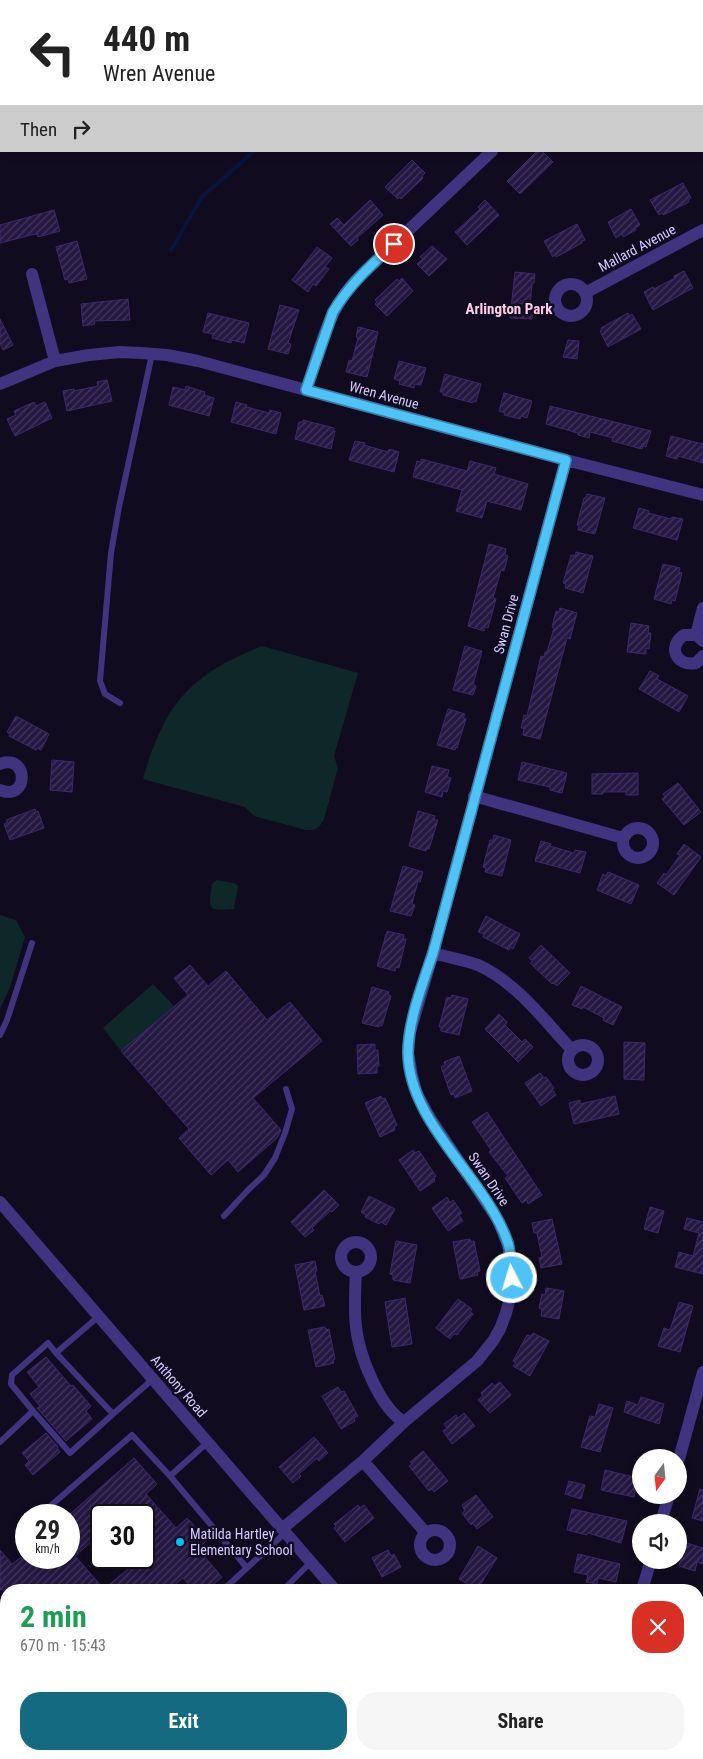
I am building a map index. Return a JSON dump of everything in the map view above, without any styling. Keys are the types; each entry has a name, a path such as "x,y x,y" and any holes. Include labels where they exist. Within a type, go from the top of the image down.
{"street":[{"path":"306,390 333,312 343,294 491,152"},
{"name":"Mallard Avenue","path":"586,293 703,230"},
{"path":"32,274 55,361"},
{"name":"Wren Avenue","path":"0,384 55,361 89,355 120,352 167,355 198,361 703,495"},
{"name":"Swan Drive","path":"284,1530 363,1461 404,1422 477,1361 500,1329 511,1294 511,1262 508,1245 498,1220 430,1118 417,1094 408,1053 410,1032 566,460"},
{"path":"703,608 700,638 690,634 680,638 675,649 680,659 690,664 696,663 703,656"},
{"path":"0,764 13,763 21,772 22,783 13,791 7,793 0,790"},
{"path":"474,796 623,838"},
{"path":"433,953 476,965 510,985 572,1050"},
{"name":"Anthony Road","path":"0,1202 330,1584"},
{"path":"356,1272 355,1310 359,1343 374,1383 392,1412 404,1422"},
{"path":"682,1449 703,1372"},
{"path":"363,1461 426,1533"},
{"path":"644,1584 648,1569"}],"lane":[{"path":"120,704 105,694 100,681 111,553 152,354"},
{"path":"0,1035 7,1020 32,943"},
{"path":"224,1216 264,1175 275,1158 292,1109 286,1089"},
{"path":"56,1353 99,1316"},
{"path":"113,1414 48,1343 12,1375 11,1384 70,1453 153,1379"},
{"path":"0,1442 33,1411"},
{"path":"53,1504 132,1435 170,1476 247,1568"},
{"path":"170,1476 208,1442"},
{"path":"230,1584 284,1530"},
{"path":"290,1584 311,1562"}],"green space":[{"path":"262,646 358,673 334,756 338,768 324,819 319,826 312,830 254,816 245,807 143,779 151,753 161,731 183,695 216,668"},
{"path":"217,880 234,883 238,886 234,909 219,910 210,904 212,884"},
{"path":"0,915 16,920 25,937 10,987 0,1009"},
{"path":"153,984 174,1006 121,1051 103,1028"}],"building":[{"path":"536,152 543,152 553,162 520,194 507,181"},
{"path":"412,160 425,173 422,176 423,178 401,199 400,197 398,199 385,187"},
{"path":"683,183 691,198 688,200 689,202 663,215 662,213 659,215 650,200"},
{"path":"370,200 383,215 357,238 358,240 351,246 330,224 337,218 344,225"},
{"path":"485,200 499,215 467,245 455,232 480,209 478,207"},
{"path":"631,209 640,225 635,228 636,230 623,237 622,234 616,238 608,222"},
{"path":"54,210 60,231 38,237 37,234 31,235 0,243 0,225"},
{"path":"577,224 585,240 553,257 544,241"},
{"path":"77,241 87,279 69,283 68,279 65,280 56,247"},
{"path":"432,246 447,259 429,276 417,264 423,259 420,257"},
{"path":"317,247 332,258 325,267 329,269 316,286 313,284 308,292 292,280"},
{"path":"684,271 693,288 653,310 644,292 675,278 674,276"},
{"path":"515,272 535,274 534,283 532,283 530,308 533,308 532,319 510,318"},
{"path":"402,278 413,291 387,316 375,304 377,302 375,300 397,279 399,281"},
{"path":"128,299 130,320 94,321 95,324 83,326 81,304"},
{"path":"280,305 299,310 288,343 291,344 288,354 268,349"},
{"path":"208,313 249,323 244,343 232,340 231,343 212,338 213,334 203,332"},
{"path":"628,313 629,316 632,314 641,329 608,347 600,331 602,330 601,328"},
{"path":"0,319 13,345 3,350 0,343"},
{"path":"358,327 378,332 367,377 346,372 349,360 352,361 358,338 356,337"},
{"path":"568,340 579,341 577,359 563,357"},
{"path":"399,361 426,368 421,385 415,384 414,388 399,384 400,381 394,379"},
{"path":"445,374 481,384 476,402 473,401 473,403 443,395 443,392 440,392"},
{"path":"107,380 112,401 67,411 63,391 74,389 74,391 98,386 97,382"},
{"path":"186,386 205,392 204,395 214,398 209,416 169,405 173,387 185,390"},
{"path":"504,393 532,401 527,418 521,416 520,419 504,415 505,413 499,411"},
{"path":"34,402 36,406 45,402 52,418 15,436 7,419 16,415 14,411"},
{"path":"236,402 247,405 246,407 269,413 270,410 281,413 276,434 231,422"},
{"path":"550,406 651,431 646,447 643,446 642,449 612,441 613,438 590,432 589,438 546,424"},
{"path":"303,420 334,428 331,449 295,439 299,422 303,422"},
{"path":"671,436 703,444 703,463 678,456 677,459 666,456"},
{"path":"355,441 388,452 389,449 399,452 394,472 349,460"},
{"path":"421,459 467,471 470,461 496,468 494,474 528,484 521,510 487,501 482,518 456,511 462,490 413,477 417,461 421,462"},
{"path":"587,494 605,498 595,534 578,530 579,526 577,525 584,498 586,498"},
{"path":"639,508 649,511 648,513 671,519 672,517 683,519 677,540 633,528"},
{"path":"489,544 506,549 505,555 508,556 504,571 501,570 493,598 496,599 488,628 485,627 484,631 468,626"},
{"path":"576,552 593,556 583,593 565,588 566,584 563,583 571,555 575,556"},
{"path":"663,564 680,568 679,572 682,573 675,601 672,600 671,604 654,599"},
{"path":"560,608 577,613 570,639 567,638 540,739 523,735 524,728 521,728 524,715 527,716 541,656 544,657 545,652 547,652 554,628 552,627 556,611 559,612"},
{"path":"631,623 649,626 648,633 651,633 649,649 646,648 646,654 627,652"},
{"path":"465,646 482,651 473,685 476,686 473,695 453,690"},
{"path":"650,671 659,676 657,679 688,696 679,712 639,689"},
{"path":"448,709 465,714 463,718 466,719 455,750 437,745"},
{"path":"16,716 49,734 41,750 37,748 36,750 9,736 10,734 7,732"},
{"path":"52,760 74,762 72,792 50,790"},
{"path":"522,762 567,773 562,793 550,790 550,787 518,780"},
{"path":"432,766 449,770 447,777 451,778 447,792 443,791 442,797 425,792"},
{"path":"638,773 638,795 626,795 626,792 592,794 592,774"},
{"path":"678,783 701,812 684,825 662,799 665,797 663,794"},
{"path":"35,809 36,812 38,811 44,828 10,840 4,824 8,822 6,820"},
{"path":"418,811 435,816 434,820 438,820 429,849 427,848 426,851 409,846"},
{"path":"494,835 511,840 502,876 485,872 486,868 483,867 490,840 493,840"},
{"path":"541,841 551,844 550,846 574,853 575,850 586,852 580,873 535,861"},
{"path":"684,844 701,857 674,895 657,883 664,873 666,875 680,855 677,854"},
{"path":"403,866 423,872 420,882 418,881 412,904 415,905 411,916 390,911"},
{"path":"608,872 639,885 631,904 597,890 603,874 606,876"},
{"path":"486,916 520,934 513,949 510,947 509,950 483,937 484,934 478,932"},
{"path":"387,931 404,935 403,939 406,939 399,968 396,967 395,971 377,966"},
{"path":"541,945 570,973 557,986 552,984 530,963 533,961 529,958"},
{"path":"190,965 208,986 226,971 267,1020 290,1002 322,1041 253,1098 281,1130 277,1138 238,1172 228,1160 211,1175 179,1138 189,1129 121,1051 188,995 174,978"},
{"path":"581,986 622,1007 613,1025 583,1007 582,1009 572,1005"},
{"path":"372,987 389,992 388,995 391,996 382,1026 380,1025 379,1027 362,1023"},
{"path":"452,995 468,999 459,1035 441,1031 441,1027 439,1027 447,997 451,998"},
{"path":"499,1014 507,1022 505,1025 522,1042 525,1039 533,1047 518,1062 485,1029"},
{"path":"624,1042 645,1043 644,1080 624,1079"},
{"path":"375,1044 375,1051 378,1050 379,1066 377,1066 377,1073 358,1074 357,1045"},
{"path":"459,1056 472,1091 455,1098 454,1094 451,1095 441,1067 445,1065 444,1062"},
{"path":"540,1073 544,1078 546,1077 554,1088 552,1089 556,1095 541,1106 525,1083"},
{"path":"381,1096 382,1099 385,1098 397,1125 394,1127 395,1130 380,1137 365,1103"},
{"path":"615,1096 619,1114 574,1124 569,1103 580,1100 580,1104"},
{"path":"487,1112 542,1195 528,1204 527,1200 522,1203 505,1178 508,1176 489,1152 491,1150 472,1122"},
{"path":"413,1150 415,1153 419,1151 436,1176 434,1178 435,1181 420,1191 399,1160"},
{"path":"324,1190 339,1205 332,1212 330,1211 312,1228 314,1230 305,1237 291,1222"},
{"path":"369,1196 395,1209 386,1225 381,1222 379,1224 365,1217 366,1215 361,1212"},
{"path":"447,1197 450,1203 453,1200 462,1213 459,1215 463,1221 448,1231 432,1208"},
{"path":"650,1207 664,1211 658,1233 644,1229"},
{"path":"687,1218 703,1222 703,1274 675,1267 679,1252 693,1256 699,1233 684,1229"},
{"path":"552,1219 562,1264 541,1268 539,1258 542,1257 537,1233 534,1233 532,1223"},
{"path":"470,1239 471,1242 474,1241 480,1271 477,1272 478,1275 460,1279 453,1242"},
{"path":"396,1241 417,1245 410,1283 393,1280 393,1275 390,1274"},
{"path":"315,1261 320,1296 322,1295 325,1306 304,1310 295,1265"},
{"path":"546,1288 564,1291 559,1319 541,1316 542,1309 539,1308 542,1294 545,1295"},
{"path":"405,1298 412,1344 392,1347 385,1302"},
{"path":"458,1299 472,1309 470,1312 473,1314 457,1335 454,1334 450,1339 436,1328"},
{"path":"679,1302 693,1306 680,1352 658,1346 664,1328 670,1330"},
{"path":"325,1327 326,1330 329,1329 335,1359 333,1360 334,1363 316,1367 308,1330"},
{"path":"533,1333 549,1341 530,1376 513,1366 516,1362 513,1361 527,1335 531,1336"},
{"path":"46,1357 91,1406 86,1411 92,1419 66,1441 37,1408 40,1406 30,1394 39,1387 27,1372"},
{"path":"500,1382 511,1395 490,1413 478,1400 483,1396 481,1393 492,1383 494,1386"},
{"path":"338,1387 341,1392 344,1391 358,1416 354,1418 355,1421 341,1429 322,1396"},
{"path":"641,1397 664,1404 659,1424 624,1412 627,1401 638,1405"},
{"path":"599,1404 613,1408 600,1452 581,1447 590,1416 595,1417"},
{"path":"464,1413 475,1426 452,1444 443,1431 447,1428 444,1424 456,1415 458,1418"},
{"path":"46,1433 60,1452 33,1475 25,1465 29,1461 22,1453"},
{"path":"314,1437 328,1453 319,1461 317,1458 299,1474 301,1476 293,1483 279,1467"},
{"path":"423,1451 448,1481 434,1492 432,1489 429,1491 409,1466 412,1464 410,1462"},
{"path":"134,1458 157,1484 146,1494 155,1504 90,1504 90,1543 80,1552 80,1505"},
{"path":"605,1470 632,1477 632,1497 601,1490"},
{"path":"569,1481 585,1485 581,1499 565,1494"},
{"path":"700,1489 703,1490 703,1521 692,1518"},
{"path":"476,1495 493,1517 477,1529 473,1523 471,1525 462,1513 465,1511 462,1505"},
{"path":"155,1504 176,1528 187,1518 207,1540 198,1549 222,1577 214,1584 188,1584 183,1578 176,1584 110,1584 128,1569 155,1569 155,1546 157,1544 155,1542"},
{"path":"358,1505 360,1508 364,1505 374,1518 345,1542 334,1528 336,1526 334,1524"},
{"path":"572,1509 627,1521 621,1543 588,1533 587,1535 567,1530"},
{"path":"687,1543 703,1548 703,1564 697,1562 695,1571 687,1568"},
{"path":"478,1546 497,1558 481,1584 467,1584 459,1579"},
{"path":"0,1550 12,1564 15,1562 15,1569 80,1569 80,1562 100,1584 0,1584"},
{"path":"388,1550 391,1556 394,1554 401,1567 382,1577 372,1558"},
{"path":"578,1554 620,1564 616,1582 598,1578 597,1584 586,1582 588,1575 574,1572"}],"waterway":[{"path":"171,250 202,197 253,152"}],"place":[{"name":"Matilda Hartley Elementary School","path":"180,1542"}],"district":[{"name":"Arlington Park","path":"509,309"}],"route":[{"path":"394,244 343,294 333,312 306,390 566,460 433,953 417,1003 410,1032 408,1053 417,1094 423,1106 498,1220 508,1245 512,1278"}]}
